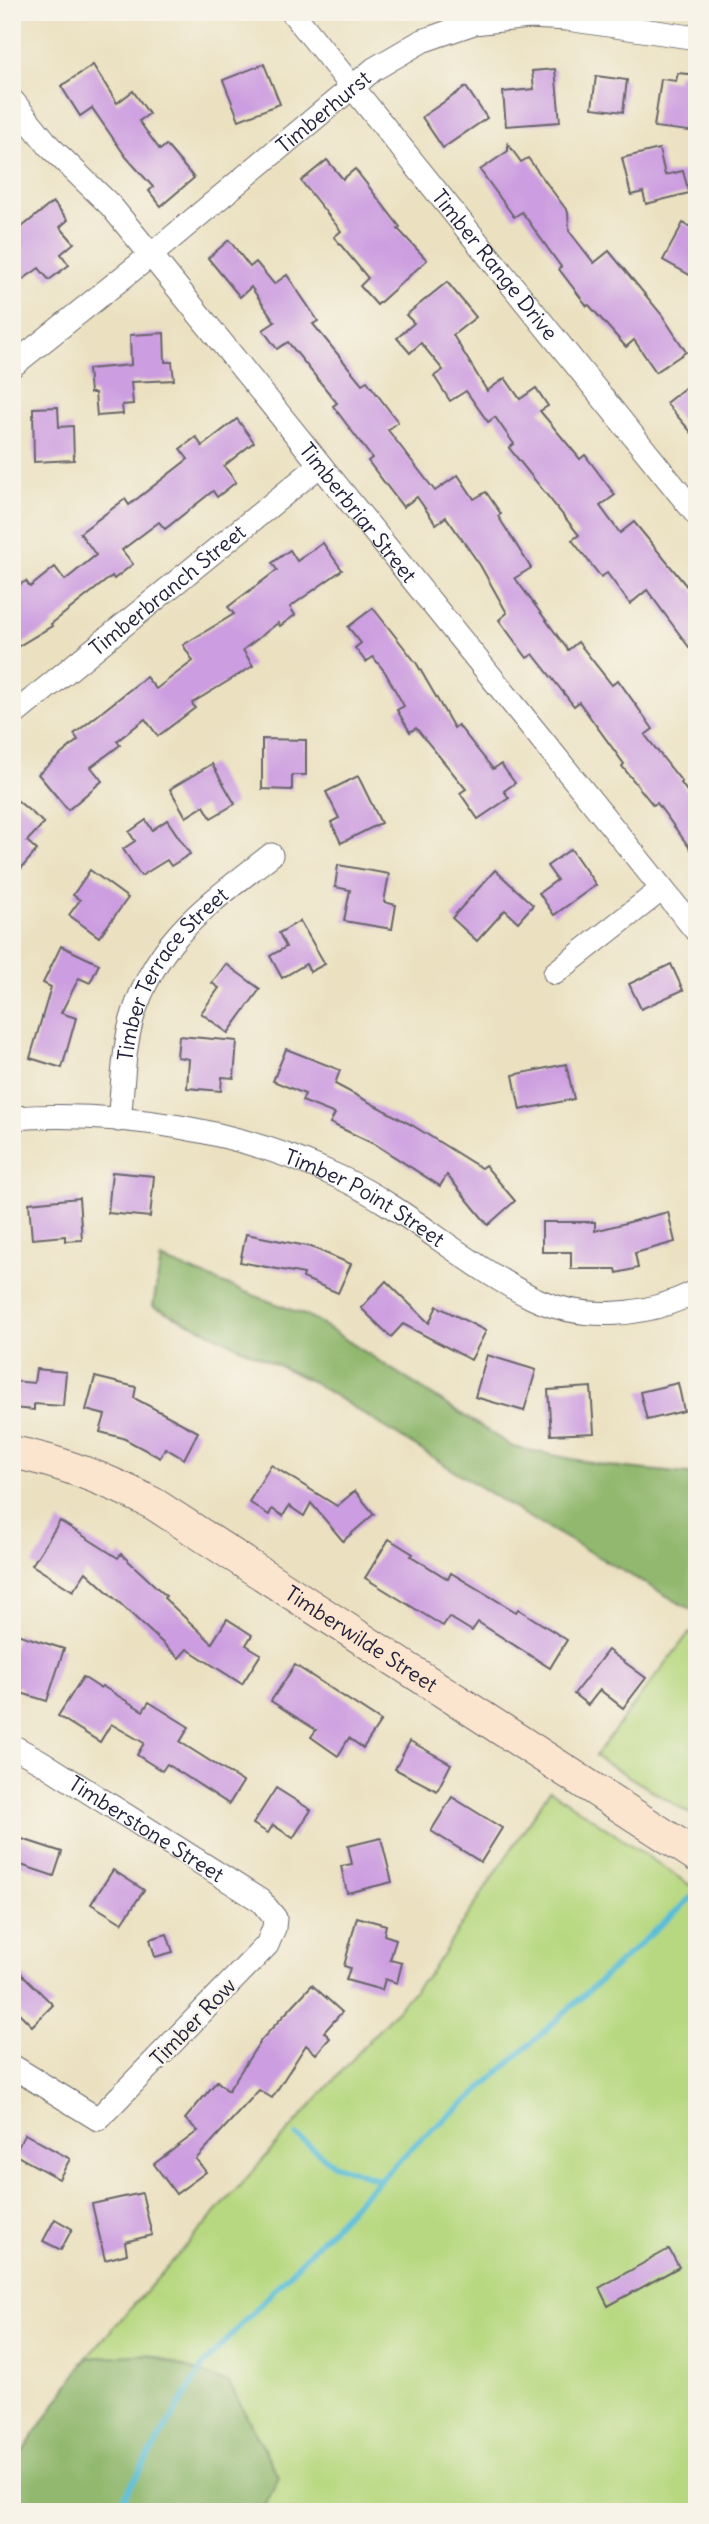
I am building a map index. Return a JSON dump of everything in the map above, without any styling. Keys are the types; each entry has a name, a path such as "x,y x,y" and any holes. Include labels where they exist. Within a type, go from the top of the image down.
{"street":[{"name":"Timber Range Drive","path":"292,12 697,515"},
{"name":"Timberhurst","path":"12,366 151,255 352,86 392,57 422,41 448,30 502,18 530,17 567,19 697,38"},
{"name":"Timberbriar Street","path":"12,100 50,147 111,206 697,932"},
{"name":"Timberbranch Street","path":"12,716 320,464"},
{"name":"Timber Terrace Street","path":"119,1120 132,1019 148,977 172,940 187,923 271,855"},
{"path":"555,973 662,889"},
{"name":"Timber Point Street","path":"12,1118 75,1117 160,1124 223,1135 276,1151 339,1177 399,1209 500,1280 535,1299 572,1310 631,1312 669,1303 697,1291"},
{"name":"Timberwilde Street","path":"12,1452 44,1458 82,1471 153,1504 697,1856"},
{"name":"Timberstone Street","path":"12,1746 261,1901 275,1918"},
{"name":"Timber Row","path":"12,2066 98,2119 267,1945 275,1918"}],"green space":[{"path":"161,1259 312,1318 513,1447 607,1466 697,1475 697,1613 523,1514 311,1381 153,1306"},
{"path":"697,1630 697,1818 595,1756 689,1633"},
{"path":"550,1790 697,1890 697,2512 262,2512 279,2477 149,2354 82,2363 432,1970"},
{"path":"148,2354 229,2383 279,2477 262,2512 12,2512 12,2467 87,2358"}],"building":[{"path":"264,64 280,104 239,120 223,80"},
{"path":"93,65 117,103 133,91 149,114 139,121 160,150 166,145 194,178 161,206 149,191 153,187 126,157 92,108 80,116 61,86"},
{"path":"555,69 560,122 506,126 503,92 534,89 532,71"},
{"path":"678,73 697,75 697,132 654,127 661,79 676,81"},
{"path":"596,76 627,80 623,112 592,108"},
{"path":"466,87 487,118 443,148 422,117"},
{"path":"508,144 521,162 528,158 568,212 569,231 594,263 609,251 662,315 686,352 656,372 634,340 626,347 589,305 587,306 522,212 514,217 480,170 508,151"},
{"path":"659,149 665,175 683,171 689,193 646,204 643,192 631,195 622,158"},
{"path":"327,160 343,179 355,169 400,227 398,229 427,260 377,305 360,286 368,278 334,237 341,231 301,181"},
{"path":"53,202 68,220 60,227 74,243 61,254 69,265 49,280 39,268 12,287 12,235"},
{"path":"683,223 697,230 697,279 663,260"},
{"path":"229,240 250,267 256,262 274,284 287,275 318,321 313,324 362,384 367,381 398,422 388,430 435,491 458,475 474,499 486,492 531,568 515,578 568,650 578,642 612,685 618,680 653,729 645,735 697,805 697,858 657,803 653,805 622,766 624,764 579,702 574,706 533,654 527,658 499,620 507,613 480,565 446,517 436,524 417,497 403,507 368,461 372,458 333,406 337,403 288,342 277,349 263,330 275,322 251,287 240,297 208,258"},
{"path":"447,282 476,317 453,335 487,391 505,378 520,399 536,388 548,406 540,411 580,459 585,455 615,495 600,506 620,533 634,522 689,589 691,587 697,595 697,658 647,590 630,604 607,573 601,577 572,540 579,535 509,448 514,444 495,417 488,422 466,391 450,401 434,376 443,370 421,343 410,353 397,338 414,323 406,315"},
{"path":"164,333 165,362 172,362 174,380 131,382 133,404 122,405 123,414 97,416 95,393 90,393 88,369 131,365 130,335"},
{"path":"697,378 697,439 666,403"},
{"path":"58,407 59,427 73,426 74,460 34,462 33,408"},
{"path":"237,419 254,442 224,466 236,482 217,497 213,491 165,529 159,522 122,550 133,564 114,579 112,576 51,624 52,626 12,650 12,589 26,581 30,587 55,567 65,580 96,555 80,533 125,499 129,505 188,459 180,449 196,437 202,446"},
{"path":"323,543 342,570 290,607 295,615 280,626 278,623 243,650 253,666 192,703 195,708 158,736 145,719 117,741 120,745 91,767 102,781 68,810 38,774 78,740 74,734 146,677 156,689 193,661 183,645 234,614 228,607 277,570 272,563 290,550 297,561"},
{"path":"373,608 417,664 454,728 458,725 493,769 501,764 515,783 504,791 509,798 478,819 460,793 466,789 416,728 410,732 397,710 404,706 385,672 373,657 366,662 355,648 361,643 348,627"},
{"path":"262,739 306,740 306,775 292,775 292,790 262,789"},
{"path":"212,764 235,804 211,818 204,806 186,817 170,789"},
{"path":"358,776 381,823 341,843 331,822 339,818 326,792"},
{"path":"12,796 44,823 27,841 37,850 12,879"},
{"path":"146,820 152,830 167,820 190,854 171,866 167,860 141,876 123,849 135,841 129,832"},
{"path":"571,849 596,885 554,915 539,893 557,880 547,866"},
{"path":"338,865 389,874 384,902 396,905 392,929 344,921 350,890 335,887"},
{"path":"90,870 128,898 99,937 69,915 80,900 73,895"},
{"path":"495,870 533,905 518,922 505,910 477,941 452,918"},
{"path":"300,921 325,964 310,972 306,964 282,978 270,956 286,947 279,933"},
{"path":"61,946 99,964 90,983 79,978 61,1013 76,1018 62,1068 30,1058 51,987 43,983"},
{"path":"226,964 260,989 228,1033 201,1013 219,988 212,983"},
{"path":"671,964 683,990 641,1009 629,984"},
{"path":"179,1036 237,1041 234,1078 222,1077 221,1091 187,1088 189,1059 177,1057"},
{"path":"286,1049 340,1070 335,1084 412,1125 481,1168 485,1165 515,1201 488,1225 447,1175 440,1186 376,1145 330,1123 335,1114 302,1101 305,1094 273,1081"},
{"path":"566,1064 574,1099 520,1110 513,1075"},
{"path":"112,1172 154,1176 150,1217 108,1213"},
{"path":"79,1198 82,1240 65,1241 65,1236 32,1239 29,1203"},
{"path":"668,1212 675,1242 635,1253 638,1268 617,1273 616,1269 571,1269 571,1252 542,1252 542,1222 595,1222 595,1231"},
{"path":"246,1234 311,1247 351,1264 338,1293 303,1278 304,1274 240,1262"},
{"path":"386,1281 429,1323 437,1306 486,1331 471,1360 403,1324 391,1337 361,1308"},
{"path":"487,1355 536,1370 524,1411 475,1397"},
{"path":"36,1369 66,1372 63,1406 34,1404 34,1410 12,1408 12,1381 34,1383"},
{"path":"95,1377 136,1387 134,1398 198,1432 184,1459 165,1448 160,1458 123,1438 100,1432 105,1415 86,1410"},
{"path":"678,1383 684,1411 647,1420 640,1392"},
{"path":"591,1387 594,1433 551,1435 548,1390"},
{"path":"271,1465 337,1506 355,1491 374,1514 343,1541 311,1503 304,1516 289,1506 283,1516 272,1509 269,1515 249,1502"},
{"path":"60,1521 118,1558 121,1554 212,1643 227,1619 252,1635 246,1645 261,1654 242,1684 187,1649 179,1658 86,1572 73,1591 32,1565"},
{"path":"389,1539 448,1579 451,1573 516,1612 518,1609 567,1640 550,1668 478,1622 472,1631 449,1617 443,1626 365,1578"},
{"path":"17,1634 64,1649 47,1701 21,1693 22,1688 12,1684 12,1650"},
{"path":"608,1650 646,1678 623,1708 600,1690 588,1705 574,1694"},
{"path":"295,1665 381,1721 363,1748 349,1738 338,1756 311,1737 316,1730 271,1701"},
{"path":"83,1677 143,1711 149,1702 189,1727 180,1742 243,1782 229,1804 167,1764 162,1771 137,1755 144,1743 111,1724 100,1742 58,1716"},
{"path":"410,1741 451,1764 437,1791 395,1769"},
{"path":"276,1788 311,1810 293,1838 273,1825 268,1833 253,1824"},
{"path":"452,1797 502,1828 481,1862 431,1831"},
{"path":"16,1837 62,1852 54,1876 12,1862"},
{"path":"381,1838 392,1882 347,1893 341,1866 352,1864 348,1846"},
{"path":"113,1870 144,1890 122,1923 91,1904"},
{"path":"357,1917 386,1925 384,1935 396,1939 390,1960 402,1963 397,1983 385,1979 382,1990 346,1980 350,1968 344,1966"},
{"path":"167,1934 173,1952 155,1957 150,1939"},
{"path":"12,1964 53,2005 32,2026 12,2006"},
{"path":"312,1985 342,2012 324,2032 330,2038 316,2054 306,2045 272,2098 259,2090 196,2159 206,2172 176,2194 154,2164 198,2131 185,2119 217,2081 228,2091 261,2040"},
{"path":"25,2134 70,2159 59,2179 14,2154"},
{"path":"142,2193 152,2235 125,2242 127,2254 105,2260 92,2204"},
{"path":"55,2219 72,2229 61,2250 43,2241"},
{"path":"669,2249 679,2267 608,2306 599,2288"}],"waterway":[{"path":"115,2512 205,2363 355,2204 422,2138 473,2096 694,1895 697,1889"},
{"path":"297,2136 333,2164 380,2180"}]}
